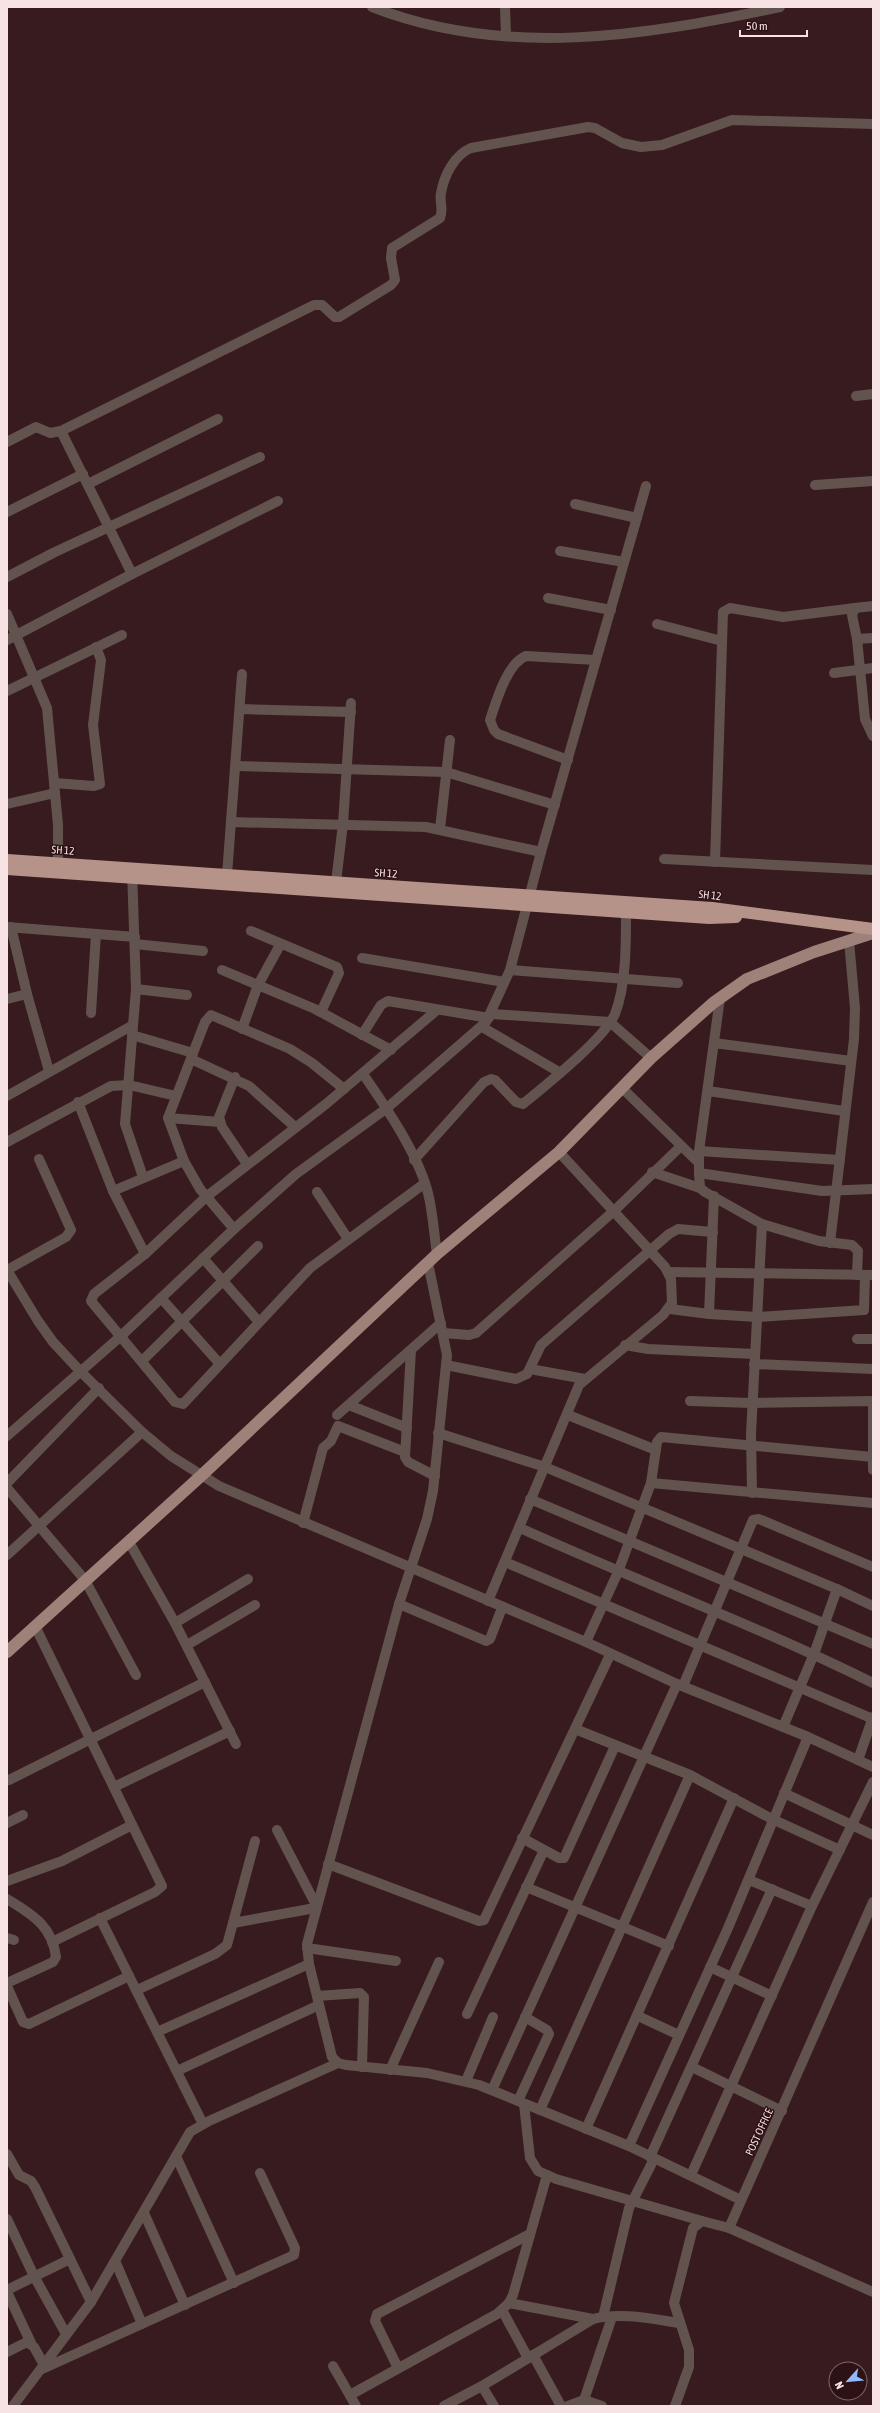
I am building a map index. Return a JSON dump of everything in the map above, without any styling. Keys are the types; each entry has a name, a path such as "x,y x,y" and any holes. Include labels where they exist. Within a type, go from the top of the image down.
{"highway":[{"name":"SH 12","path":"7,860 58,863 132,873 626,908 712,908 763,916 873,929"},
{"name":"SH 12","path":"7,869 227,875 336,882 528,901"}],"main road":[{"path":"7,1652 202,1475 437,1254 559,1152 651,1058 720,998 747,979 873,933"}],"street":[{"path":"372,7 467,33 506,32 542,39 618,35 706,23 780,7"},
{"path":"505,7 506,32"},
{"path":"7,442 36,427 50,434 61,431 314,305 322,305 335,317 339,317 394,283 392,248 440,218 442,211 441,193 453,162 462,152 471,148 588,127 595,128 622,143 641,147 662,145 732,120 873,124"},
{"path":"856,396 873,394"},
{"path":"88,484 218,419"},
{"path":"61,431 132,574"},
{"path":"7,577 109,527 260,457"},
{"path":"7,512 83,474"},
{"path":"816,485 873,481"},
{"path":"7,1436 121,1336 234,1229 296,1174 387,1108 482,1027 490,1016 510,970 541,852 646,486"},
{"path":"12,638 132,574 278,501"},
{"path":"575,504 637,518"},
{"path":"560,551 624,562"},
{"path":"548,598 611,610"},
{"path":"715,862 723,612 728,608 783,617 873,606"},
{"path":"855,608 852,615 857,639 865,719 873,736"},
{"path":"7,614 12,638 34,676 47,708 58,825 58,863"},
{"path":"656,624 722,641"},
{"path":"7,691 34,676 122,635"},
{"path":"857,639 873,638"},
{"path":"54,783 94,786 100,784 93,725 101,660 96,647"},
{"path":"568,760 498,734 494,730 490,720 512,666 521,658 526,656 596,660"},
{"path":"834,673 873,668"},
{"path":"227,875 242,674"},
{"path":"240,709 351,708 343,824 336,882"},
{"path":"440,829 450,740"},
{"path":"236,766 446,772 555,804"},
{"path":"7,804 55,793"},
{"path":"231,822 410,826 440,829 541,852"},
{"path":"664,859 873,870"},
{"path":"132,873 136,989 126,1124 143,1177"},
{"path":"414,1160 488,1079 494,1080 516,1102 523,1104 596,1040 615,1014 623,980 626,908"},
{"path":"49,1071 9,927 96,934 203,951"},
{"path":"251,931 334,965 340,970 338,978 320,1012"},
{"path":"91,1014 96,934"},
{"path":"830,1243 844,1111 852,1061 855,1008 849,941"},
{"path":"242,1029 258,985 280,944"},
{"path":"362,958 504,982"},
{"path":"222,970 320,1012 390,1050"},
{"path":"510,970 623,980 678,983"},
{"path":"136,989 187,995"},
{"path":"7,999 27,994"},
{"path":"700,1188 699,1152 720,998"},
{"path":"362,1035 381,1006 388,1001 437,1010 490,1016 610,1022 651,1058"},
{"path":"425,1183 348,1238 310,1268 187,1400 179,1404 93,1305 91,1298 145,1254 206,1197 363,1074 437,1010"},
{"path":"234,1229 206,1197 184,1161 168,1118 205,1022 211,1015 290,1049 312,1063 344,1089"},
{"path":"482,1027 559,1072"},
{"path":"7,1096 49,1071 132,1030 192,1056 235,1077 257,1091 294,1127"},
{"path":"714,1044 852,1061"},
{"path":"363,1074 387,1108 425,1183 430,1203 437,1254"},
{"path":"235,1077 220,1112 220,1122 248,1164"},
{"path":"7,1142 78,1102 111,1086 129,1085 176,1096"},
{"path":"622,1088 681,1146 699,1168 836,1191 873,1189"},
{"path":"708,1091 844,1111"},
{"path":"78,1102 114,1190 145,1254"},
{"path":"168,1118 220,1122"},
{"path":"337,1415 411,1350 442,1328 469,1335 476,1333 615,1210 652,1172 681,1146"},
{"path":"488,1601 520,1528 530,1499 568,1415 576,1391 585,1378 670,1309 673,1296 669,1272 615,1210 559,1152"},
{"path":"699,1152 840,1160"},
{"path":"39,1159 71,1230 66,1237 7,1270 38,1321 53,1342 142,1432 171,1456 235,1495 411,1567 502,1608 586,1642 610,1655 680,1685 808,1737 873,1767"},
{"path":"114,1190 184,1161"},
{"path":"652,1172 700,1188 762,1224 830,1243 852,1245 856,1248 865,1275 864,1310 757,1317 709,1314 670,1309"},
{"path":"317,1192 348,1238"},
{"path":"709,1314 714,1196"},
{"path":"752,1493 752,1403 762,1224"},
{"path":"446,1365 516,1379 527,1374 541,1345 650,1250 678,1229 713,1232"},
{"path":"142,1362 258,1246"},
{"path":"203,1258 259,1322"},
{"path":"338,2063 332,2057 309,1964 307,1948 316,1906 399,1604 426,1519 435,1476 438,1433 446,1365 446,1344 428,1263"},
{"path":"669,1272 711,1272 760,1275 865,1275"},
{"path":"161,1298 220,1364"},
{"path":"857,1339 873,1338"},
{"path":"625,1345 648,1349 873,1369"},
{"path":"411,1350 405,1452 408,1462 435,1476"},
{"path":"530,1369 585,1378"},
{"path":"7,1483 99,1388"},
{"path":"690,1401 752,1403 873,1401 873,1470"},
{"path":"349,1406 407,1428"},
{"path":"568,1415 656,1450"},
{"path":"303,1523 323,1448 331,1441 338,1426 405,1452"},
{"path":"7,1555 142,1432"},
{"path":"438,1433 545,1467 740,1550 837,1589 873,1606"},
{"path":"586,1642 604,1605 630,1542 651,1483 657,1442 661,1437 873,1457"},
{"path":"651,1483 873,1503"},
{"path":"7,1488 85,1580 136,1675"},
{"path":"530,1499 630,1542 825,1622 873,1644"},
{"path":"492,2090 642,1757 701,1646 751,1522 756,1519 873,1567"},
{"path":"520,1528 618,1572 814,1654 873,1683"},
{"path":"129,1542 187,1645 236,1744"},
{"path":"505,1562 873,1718 858,1760"},
{"path":"175,1623 248,1579"},
{"path":"783,1727 814,1654 837,1589"},
{"path":"399,1604 486,1641 490,1640 502,1608"},
{"path":"187,1645 255,1605"},
{"path":"35,1626 162,1886 52,1942"},
{"path":"328,1864 479,1921 484,1920 488,1915 522,1838 610,1655"},
{"path":"9,1780 205,1682"},
{"path":"575,1729 690,1775 772,1819 840,1850"},
{"path":"114,1787 230,1731"},
{"path":"629,2146 748,1880 772,1819 808,1737"},
{"path":"522,1838 562,1859 566,1856 615,1746"},
{"path":"540,2110 690,1775"},
{"path":"690,2175 812,1906 853,1826 873,1782"},
{"path":"784,1793 873,1835"},
{"path":"586,2129 638,2016 734,1798"},
{"path":"7,1823 22,1816"},
{"path":"7,1881 62,1861 132,1825"},
{"path":"277,1830 316,1906"},
{"path":"136,1990 219,1952 227,1945 255,1841"},
{"path":"467,2014 544,1850"},
{"path":"748,1880 812,1906"},
{"path":"526,1887 622,1925 669,1946"},
{"path":"584,2400 632,2200 772,1889"},
{"path":"7,1899 37,1917 52,1942 56,1952 55,1960 7,1985 23,2022 29,2024 129,1976"},
{"name":"POST OFFICE","path":"729,2228 782,2111 873,1902"},
{"path":"233,1924 316,1906"},
{"path":"100,1918 203,2124"},
{"path":"307,1948 396,1961"},
{"path":"390,2070 439,1962"},
{"path":"157,2032 309,1964"},
{"path":"710,1966 772,1996"},
{"path":"7,1976 18,1978"},
{"path":"177,2071 318,2000 360,1993 364,1997 362,2067"},
{"path":"638,2016 679,2035"},
{"path":"466,2081 493,2017"},
{"path":"525,2018 546,2030 550,2034 521,2103 530,2158 538,2171 547,2175 729,2228 873,2292"},
{"path":"13,2406 91,2302 116,2262 190,2132 203,2124 338,2063 466,2081 492,2090 629,2146 741,2200"},
{"path":"692,2067 782,2111"},
{"path":"7,2154 19,2175 31,2181 35,2187 91,2302"},
{"path":"176,2156 234,2283"},
{"path":"42,2368 291,2257 296,2252 260,2173"},
{"path":"547,2175 530,2234 505,2307 530,2356 561,2406"},
{"path":"144,2213 185,2305"},
{"path":"7,2219 34,2276 66,2334"},
{"path":"675,2406 689,2367 689,2350 676,2312 675,2292 693,2228 702,2221"},
{"path":"398,2368 375,2322 377,2314 530,2234"},
{"path":"42,2368 7,2291 70,2259"},
{"path":"116,2262 142,2324"},
{"path":"350,2395 505,2307 603,2318 680,2323"},
{"path":"444,2406 482,2386 530,2356 603,2318"},
{"path":"7,2352 27,2342 31,2343"},
{"path":"333,2366 356,2406"},
{"path":"482,2386 494,2406"},
{"path":"568,2406 584,2400 602,2406"}]}
